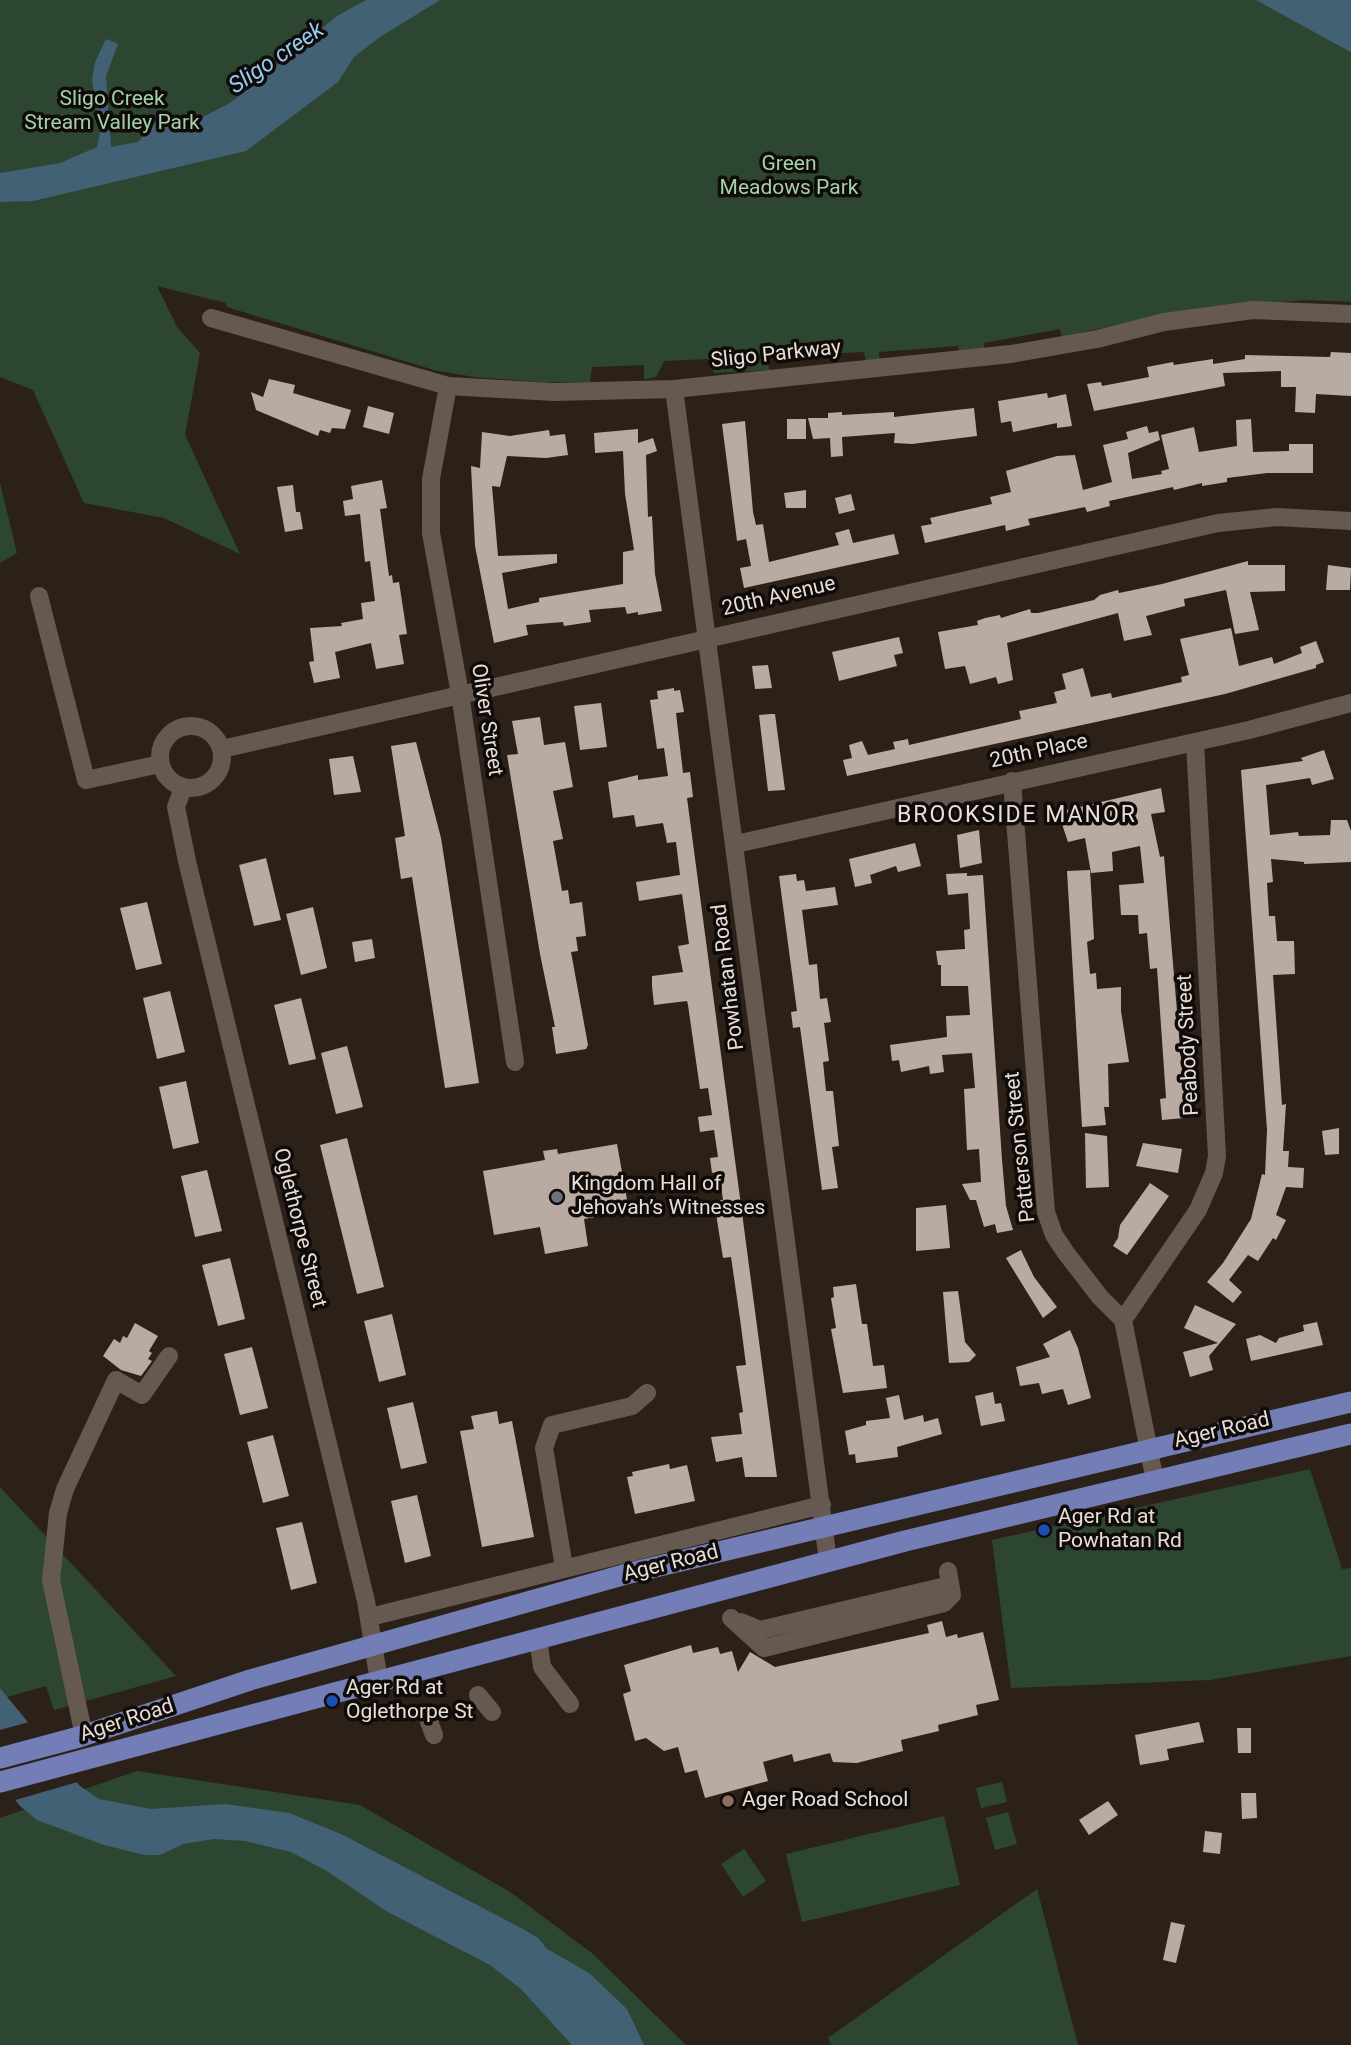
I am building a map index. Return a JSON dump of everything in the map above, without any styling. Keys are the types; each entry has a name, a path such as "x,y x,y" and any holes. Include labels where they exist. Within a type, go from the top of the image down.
{"main road":[{"name":"Ager Road","path":"0,1758 82,1737 250,1680 823,1515 1150,1448 1351,1402"},
{"name":"Ager Road","path":"0,1782 828,1561 1351,1434"}],"street":[{"name":"Sligo Parkway","path":"211,318 448,386 554,391 674,389 1011,354 1088,341 1164,322 1253,310 1351,314"},
{"name":"Oliver Street","path":"448,386 431,479 431,533 460,694 515,1062"},
{"name":"Powhatan Road","path":"674,389 736,844 828,1561"},
{"name":"20th Avenue","path":"222,749 1218,523 1277,517 1351,521"},
{"path":"39,596 86,780 160,764"},
{"name":"20th Place","path":"736,844 1195,742 1351,703"},
{"path":"193,726 211,733 222,749 221,768 216,776 201,787 183,788 168,779 160,764 160,754 167,737 184,727 193,726"},
{"name":"Peabody Street","path":"1123,1320 1198,1210 1214,1173 1217,1156 1195,742"},
{"name":"Patterson Street","path":"1012,781 1046,1212 1054,1236 1066,1253 1100,1297 1123,1320"},
{"name":"Oglethorpe Street","path":"183,788 176,807 187,861 370,1618 379,1681"},
{"path":"1123,1320 1155,1481"},
{"path":"82,1737 51,1580 58,1513 65,1489 116,1380 142,1395 169,1356"},
{"path":"564,1567 544,1448 552,1425 632,1406 647,1393"},
{"name":"Ager Road","path":"370,1618 564,1567 823,1515"},
{"path":"731,1618 764,1648 944,1603 950,1583"},
{"path":"538,1638 542,1667 570,1704"},
{"path":"478,1695 492,1712"}],"green space":[{"name":"Green Meadows Park","path":"0,0 1351,0 1351,302 1308,300 1215,306 1162,314 1062,337 1060,329 984,343 984,350 959,356 958,346 879,352 880,362 866,363 864,352 768,357 769,370 714,373 713,365 708,359 664,361 656,377 644,379 644,365 592,367 590,382 542,382 474,377 434,370 227,307 226,303 157,286 177,327 200,353 185,435 240,554 164,518 84,503 33,390 0,377"},
{"path":"0,483 17,553 0,563"},
{"path":"1310,1469 1342,1569 1351,1568 1351,1656 1210,1680 1011,1688 992,1540"},
{"path":"0,1487 176,1676 54,1710 46,1686 0,1699"},
{"path":"137,1771 360,1805 510,1892 593,1954 686,2045 0,2045 0,1818"},
{"path":"1002,1782 1007,1802 981,1808 976,1788"},
{"path":"1008,1812 1017,1844 995,1850 986,1818"},
{"path":"944,1816 960,1885 802,1922 786,1854"},
{"path":"744,1849 766,1881 743,1897 721,1864"},
{"path":"1037,1889 1078,2045 831,2045 828,2038"}],"water":[{"path":"366,0 440,0 380,37 354,57 338,82 246,151 33,201 0,202 0,173 60,163 97,147 100,132 92,80 95,62 106,39 118,44 106,76 111,147 138,142 158,118 199,119 230,103 337,16"},
{"path":"1256,0 1351,0 1351,52 1325,38"},
{"path":"0,1688 80,1786 99,1799 151,1809 225,1804 289,1813 341,1834 523,1929 538,1938 547,1949 589,1973 627,2009 644,2045 572,2045 521,1989 490,1965 386,1911 327,1871 291,1852 245,1841 214,1839 183,1844 160,1855 145,1855 104,1845 37,1820 20,1806 0,1781"}],"pier":[{"path":"33,1721 81,1781 12,1801 0,1786 0,1730"}],"building":[{"path":"1331,352 1351,353 1351,396 1316,394 1315,413 1295,412 1296,387 1281,387 1281,371 1223,373 1225,386 1094,411 1087,384 1101,382 1102,386 1149,377 1147,367 1173,362 1174,365 1213,359 1213,364 1245,359 1245,355 1330,357"},
{"path":"269,379 295,385 293,393 351,410 345,429 332,428 330,433 320,430 318,436 256,410 251,392 263,397"},
{"path":"1047,393 1048,398 1066,394 1072,426 1057,428 1057,423 1013,432 1011,421 1001,423 998,401"},
{"path":"368,406 394,413 389,434 363,427"},
{"path":"974,408 977,436 912,444 894,443 895,433 842,437 843,456 831,457 830,438 813,439 808,418 828,418 828,413 842,412 842,415 894,412 894,417"},
{"path":"787,419 806,419 806,439 787,439"},
{"path":"1251,419 1253,452 1289,451 1289,444 1313,444 1313,473 1267,473 1227,478 1227,482 1202,486 1202,483 1174,490 1173,487 1109,501 1110,506 1087,512 1085,507 1028,519 1030,525 1006,531 1005,525 925,543 921,526 932,524 930,518 992,504 990,497 1011,492 1006,471 1057,456 1075,455 1083,490 1112,482 1103,445 1128,439 1126,432 1147,426 1149,433 1158,431 1160,440 1128,453 1132,479 1162,474 1161,471 1169,469 1161,435 1194,427 1199,452 1237,446 1236,420"},
{"path":"745,421 753,512 756,525 763,524 769,562 839,545 835,533 849,529 853,543 894,534 899,554 744,588 740,568 751,566 746,539 737,541 722,424"},
{"path":"638,429 638,443 653,438 657,451 646,455 648,517 652,516 655,574 662,611 638,615 638,612 627,614 625,607 589,610 591,622 564,626 563,622 526,625 528,635 494,643 475,546 471,466 480,468 482,432 510,436 549,430 550,436 565,434 568,455 546,458 507,456 500,487 492,486 498,556 557,554 557,563 502,573 508,609 539,602 539,598 623,584 623,552 634,550 625,494 623,451 595,453 594,433"},
{"path":"382,480 387,508 380,509 389,576 392,575 393,583 399,582 407,634 399,635 404,664 376,669 371,643 335,652 340,678 314,683 309,662 314,661 310,628 342,626 341,623 363,619 361,603 375,601 370,561 365,562 360,514 345,516 343,501 353,499 351,486"},
{"path":"293,485 296,512 300,512 303,529 285,532 277,487"},
{"path":"806,490 806,508 786,508 784,493"},
{"path":"851,494 855,510 839,514 835,498"},
{"path":"1248,561 1248,565 1285,565 1285,591 1250,592 1259,630 1235,634 1226,590 1184,599 1185,606 1146,616 1152,635 1124,641 1118,613 1007,643 1013,680 998,684 996,677 970,684 965,666 945,669 938,632 978,625 977,621 985,618 1000,615 1001,618 1030,609 1031,613 1038,613 1094,600 1100,595 1118,590 1119,593 1162,584"},
{"path":"1328,565 1351,568 1350,590 1326,590"},
{"path":"1231,628 1239,666 1272,657 1274,664 1302,653 1300,647 1316,641 1324,662 1316,665 1316,668 1225,694 847,776 843,760 852,758 849,745 862,741 868,755 895,749 893,742 908,739 909,745 1021,719 1019,711 1057,703 1054,692 1066,689 1062,674 1083,668 1091,697 1111,693 1112,698 1182,682 1181,677 1189,675 1180,639"},
{"path":"899,637 903,653 894,655 897,666 839,681 832,652"},
{"path":"768,665 772,688 755,689 752,666"},
{"path":"674,688 674,691 680,690 684,712 676,713 683,773 690,772 693,797 687,798 777,1477 745,1477 742,1457 716,1462 711,1437 742,1434 739,1413 743,1412 736,1366 746,1365 741,1326 731,1257 723,1258 714,1201 723,1200 719,1172 712,1173 710,1158 718,1157 714,1130 700,1132 698,1117 712,1115 708,1088 700,1089 687,1001 654,1005 652,986 652,976 683,972 678,946 689,944 682,894 639,901 636,882 680,875 676,842 667,843 663,823 636,827 634,815 613,818 608,782 638,775 638,780 668,776 664,748 657,749 650,700 658,699 657,691"},
{"path":"601,703 607,747 580,750 574,706"},
{"path":"775,714 785,790 768,791 759,715"},
{"path":"540,717 544,745 565,742 573,787 553,791 563,839 553,841 562,891 568,890 570,904 582,902 586,936 576,937 578,951 571,952 588,1045 586,1049 556,1054 552,1027 555,1027 507,755 518,754 512,721"},
{"path":"416,742 441,838 479,1083 445,1088 412,877 401,879 395,838 405,836 391,746"},
{"path":"1324,750 1334,779 1312,785 1310,778 1266,785 1270,835 1298,832 1299,836 1330,835 1331,820 1347,820 1351,831 1351,862 1304,864 1271,859 1273,882 1267,883 1269,916 1275,916 1277,941 1294,941 1295,974 1273,975 1282,1105 1286,1104 1283,1151 1289,1151 1288,1167 1304,1168 1303,1188 1286,1187 1276,1215 1286,1220 1276,1240 1273,1238 1258,1261 1248,1255 1229,1280 1242,1292 1233,1303 1207,1282 1223,1263 1251,1219 1262,1174 1265,1175 1267,1130 1241,770 1303,761 1301,758"},
{"path":"353,756 361,792 334,795 329,759"},
{"path":"1161,788 1165,812 1151,814 1160,857 1164,856 1183,1083 1186,1082 1188,1108 1183,1109 1184,1118 1162,1120 1160,1099 1166,1098 1157,968 1150,969 1147,933 1139,934 1138,915 1121,915 1119,885 1144,883 1140,846 1112,852 1113,871 1091,873 1085,838 1068,842 1058,812"},
{"path":"979,830 982,863 960,868 957,835"},
{"path":"915,843 921,866 898,872 896,866 870,875 872,883 855,887 849,859"},
{"path":"266,858 281,920 254,926 239,865"},
{"path":"1090,870 1094,939 1087,942 1090,974 1096,973 1097,989 1121,987 1121,1011 1129,1062 1108,1064 1109,1107 1104,1107 1106,1125 1082,1127 1067,871"},
{"path":"967,873 967,876 983,875 1002,1160 1006,1206 1013,1230 997,1233 995,1224 984,1227 976,1200 970,1200 962,1184 981,1182 979,1149 967,1150 964,1089 975,1088 972,1053 942,1055 944,1072 930,1074 929,1066 901,1072 899,1060 892,1061 890,1045 947,1037 946,1016 970,1015 968,986 941,986 941,965 938,965 936,951 965,949 964,930 970,929 968,893 948,895 946,874"},
{"path":"796,874 797,881 804,880 806,891 835,887 838,905 802,910 809,965 817,964 820,999 827,998 831,1022 824,1023 829,1061 823,1062 826,1091 833,1091 839,1146 832,1147 838,1188 822,1190 800,1027 793,1028 791,1012 797,1011 779,876"},
{"path":"147,902 162,964 136,970 120,908"},
{"path":"313,907 327,968 301,975 286,914"},
{"path":"372,939 375,958 355,962 352,942"},
{"path":"170,991 185,1052 157,1059 143,998"},
{"path":"301,998 316,1059 289,1065 274,1005"},
{"path":"347,1046 363,1107 336,1114 321,1053"},
{"path":"186,1081 199,1143 173,1149 159,1087"},
{"path":"1339,1128 1339,1154 1325,1155 1322,1131"},
{"path":"1085,1133 1107,1136 1109,1187 1086,1188"},
{"path":"347,1138 384,1287 357,1294 320,1145"},
{"path":"1143,1143 1182,1149 1178,1173 1136,1166"},
{"name":"Kingdom Hall of Jehovah’s Witnesses","path":"617,1144 629,1211 584,1219 588,1246 545,1254 540,1227 494,1235 483,1171 545,1160 543,1151 557,1149 558,1154"},
{"path":"207,1170 222,1231 195,1237 181,1176"},
{"path":"1150,1183 1169,1196 1127,1255 1113,1246 1118,1238 1120,1225"},
{"path":"946,1205 950,1248 916,1251 916,1208"},
{"path":"1021,1250 1034,1277 1057,1307 1043,1318 1006,1258"},
{"path":"230,1258 245,1319 218,1326 202,1265"},
{"path":"856,1284 862,1324 867,1324 873,1366 884,1365 887,1388 843,1393 831,1329 836,1328 831,1298 834,1297 833,1287"},
{"path":"958,1291 965,1342 976,1355 969,1362 949,1363 943,1292"},
{"path":"1195,1305 1236,1324 1209,1356 1213,1370 1190,1377 1183,1352 1218,1343 1184,1328"},
{"path":"392,1314 406,1375 379,1382 364,1321"},
{"path":"1317,1322 1323,1345 1251,1361 1246,1339 1260,1335 1276,1343 1279,1338 1304,1331 1303,1325"},
{"path":"135,1323 158,1336 149,1351 152,1353 148,1359 152,1361 141,1376 121,1370 103,1356 114,1339 120,1343 123,1336 127,1338"},
{"path":"1070,1330 1078,1348 1091,1398 1068,1405 1063,1389 1042,1394 1039,1383 1020,1386 1016,1367 1050,1357 1043,1344"},
{"path":"252,1347 268,1408 240,1415 224,1354"},
{"path":"993,1392 995,1404 1001,1403 1005,1421 981,1426 975,1396"},
{"path":"899,1395 904,1420 923,1415 924,1422 938,1418 942,1434 897,1447 898,1457 856,1463 855,1454 849,1455 845,1431 866,1425 866,1421 890,1418 886,1398"},
{"path":"413,1402 427,1463 401,1469 387,1408"},
{"path":"497,1411 499,1424 512,1421 534,1537 482,1547 460,1431 474,1429 471,1416"},
{"path":"273,1435 289,1496 263,1503 247,1442"},
{"path":"669,1464 670,1469 687,1465 695,1501 635,1514 627,1477 633,1476 632,1472"},
{"path":"417,1495 431,1556 405,1563 391,1501"},
{"path":"302,1522 317,1583 291,1590 276,1528"},
{"name":"Ager Road School","path":"942,1621 946,1637 957,1634 958,1638 983,1632 999,1700 976,1705 978,1715 938,1725 939,1731 901,1740 903,1751 857,1763 833,1762 830,1753 794,1762 792,1754 763,1762 768,1781 705,1798 697,1770 685,1773 678,1747 664,1751 646,1738 635,1741 623,1694 631,1691 624,1665 691,1645 693,1653 718,1647 720,1654 732,1651 738,1672 750,1652 775,1667 929,1633 927,1625"},
{"path":"1199,1722 1204,1742 1167,1749 1169,1760 1140,1765 1135,1735"},
{"path":"1237,1728 1251,1728 1251,1753 1238,1753"},
{"path":"1241,1793 1256,1793 1257,1818 1242,1819"},
{"path":"1108,1801 1118,1815 1089,1835 1079,1820"},
{"path":"1205,1831 1222,1833 1220,1854 1203,1852"},
{"path":"1171,1922 1185,1925 1176,1963 1163,1960"}],"place":[{"name":"Kingdom Hall of Jehovah’s Witnesses","path":"557,1197"},
{"name":"Ager Rd at Powhatan Rd","path":"1044,1530"},
{"name":"Ager Rd at Oglethorpe St","path":"332,1701"},
{"name":"Ager Road School","path":"728,1801"}],"district":[{"name":"BROOKSIDE MANOR","path":"1017,816"}],"water label":[{"name":"Sligo creek","path":"277,59"}],"park label":[{"name":"Sligo Creek Stream Valley Park","path":"112,112"}]}
